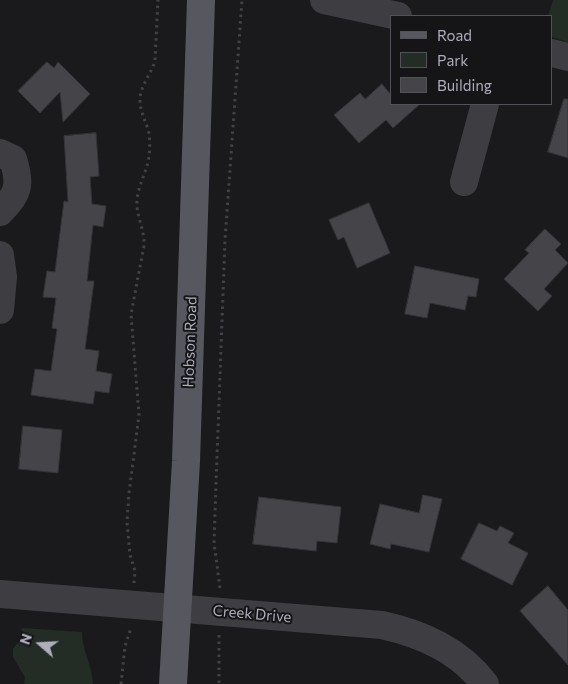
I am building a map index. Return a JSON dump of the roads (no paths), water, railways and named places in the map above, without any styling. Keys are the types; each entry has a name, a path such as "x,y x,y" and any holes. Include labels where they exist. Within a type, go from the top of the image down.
{"main road":[{"name":"Hobson Road","path":"172,684 186,461 201,0"}],"street":[{"path":"324,0 393,15"},
{"path":"553,53 568,57"},
{"path":"464,182 485,105"},
{"path":"0,153 13,159 18,176 14,196 0,212"},
{"path":"0,255 3,277 0,310"},
{"name":"Creek Drive","path":"0,594 382,625 409,631 433,641 462,660 485,684"}]}
